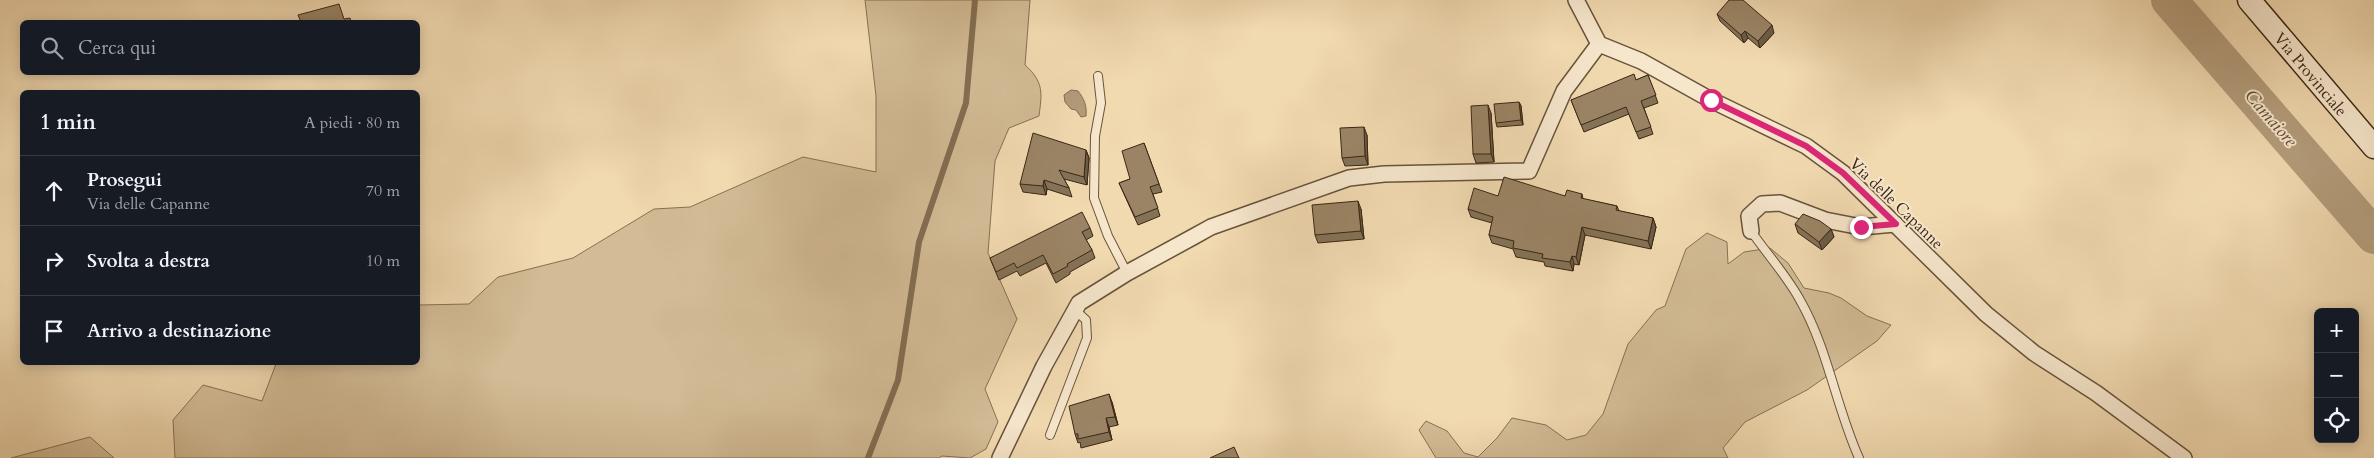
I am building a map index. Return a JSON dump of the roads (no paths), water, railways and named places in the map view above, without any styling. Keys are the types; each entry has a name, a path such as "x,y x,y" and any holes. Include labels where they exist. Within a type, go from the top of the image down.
{"main road":[{"name":"Via Provinciale","path":"2249,0 2374,147"}],"street":[{"path":"1000,458 1044,366 1079,303 1127,273 1211,227 1349,178 1384,174 1529,171 1564,91 1600,44 1576,0"},
{"name":"Via delle Capanne","path":"1600,44 1641,62 1711,100 1806,146 1843,173 1986,314 2034,352 2096,393 2184,458"},
{"path":"1751,232 1749,216 1762,204 1780,203 1825,220 1861,227 1896,224"}],"lane":[{"path":"1098,76 1101,103 1095,136 1094,198 1108,236 1127,273"},
{"path":"1751,232 1800,299 1821,346 1848,432 1859,458"},
{"path":"1050,435 1087,338 1086,320 1075,310"}],"waterway":[{"path":"868,458 898,380 919,242 966,103 975,0"},
{"name":"Camaiore","path":"2169,0 2374,236"}]}
